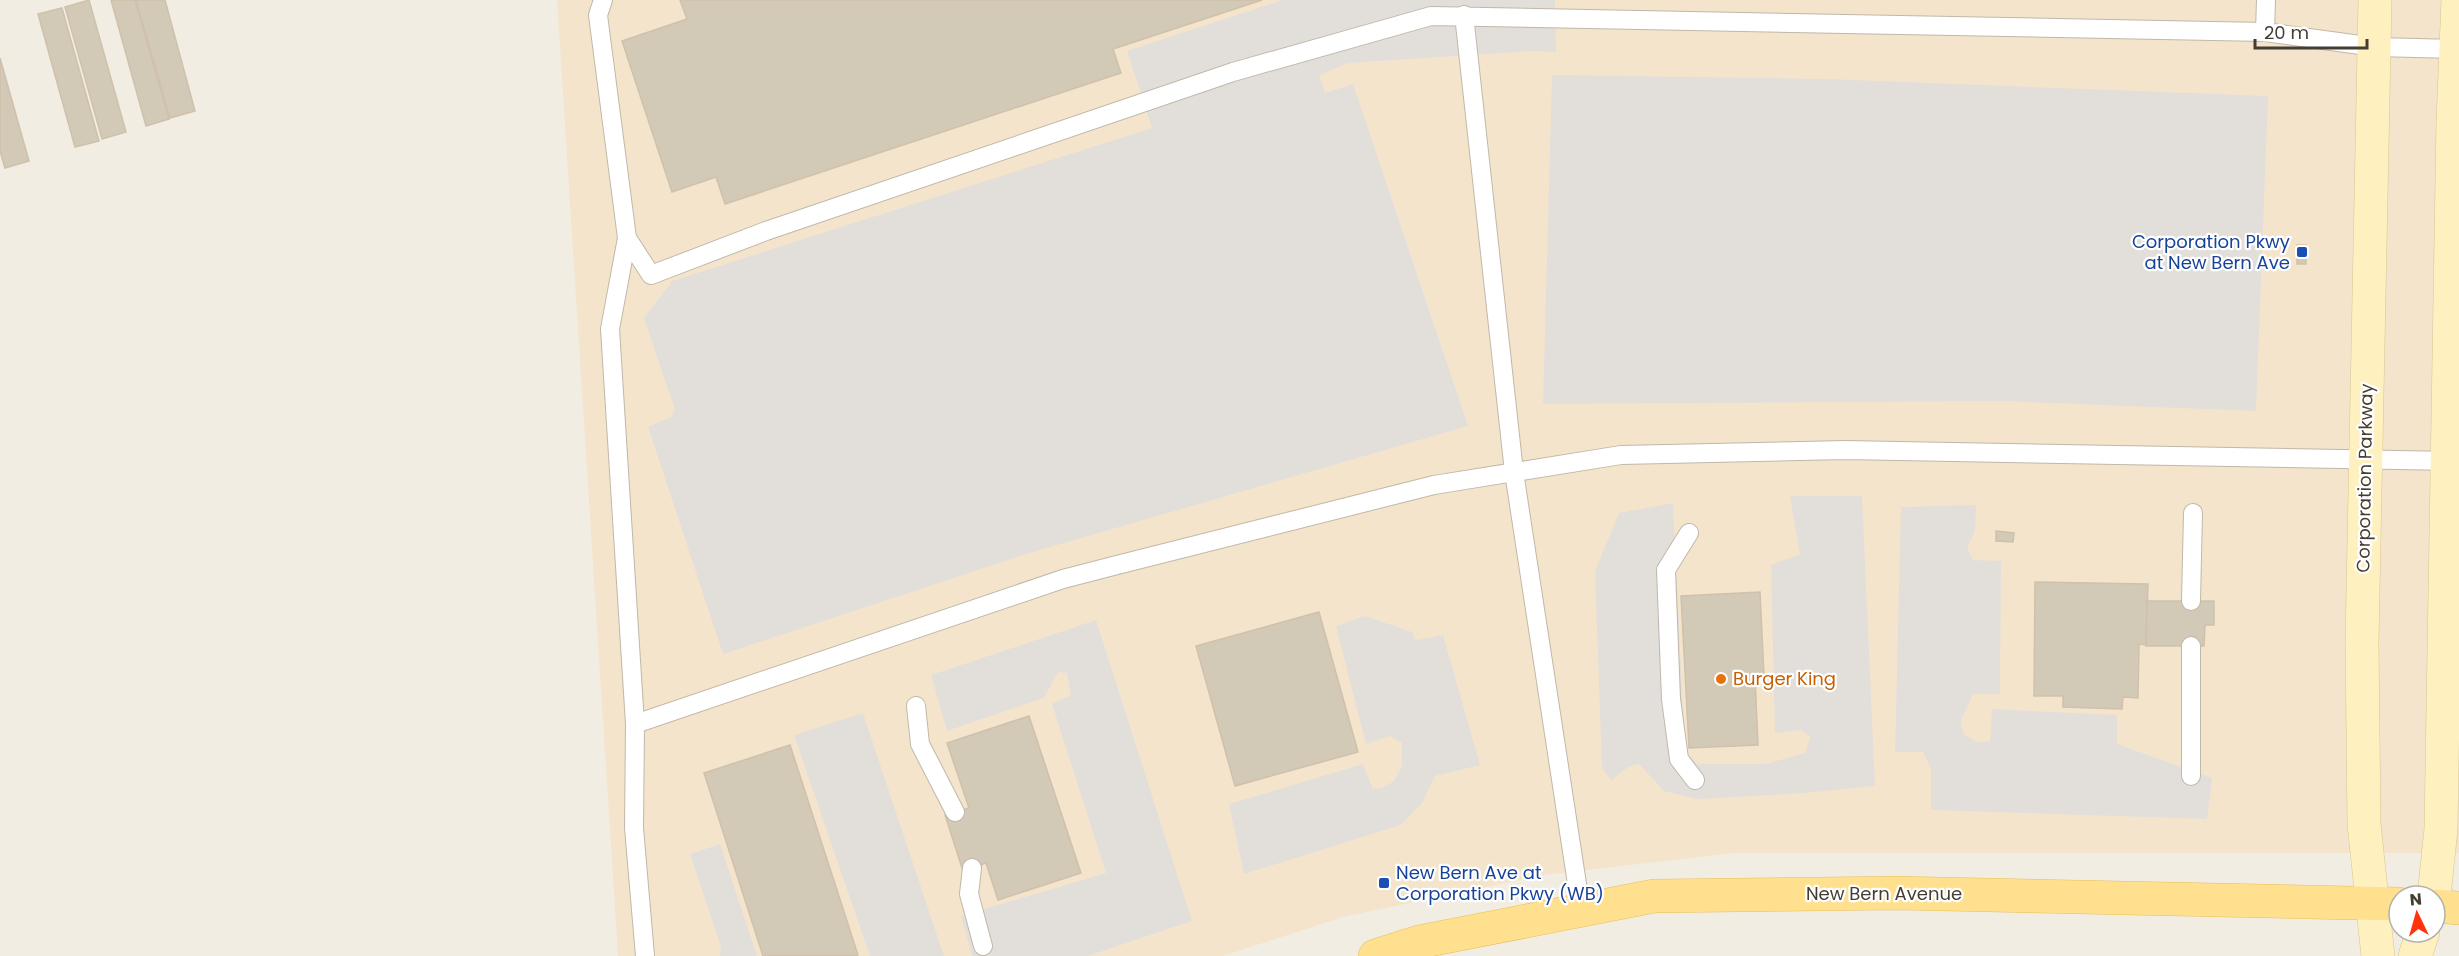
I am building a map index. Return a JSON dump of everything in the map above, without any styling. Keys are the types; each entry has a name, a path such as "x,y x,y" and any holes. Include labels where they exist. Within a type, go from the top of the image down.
{"main road":[{"name":"Corporation Parkway","path":"2375,0 2363,572 2364,824 2386,904 2378,956"},
{"path":"2435,884 2440,829 2453,460 2458,0"},
{"name":"New Bern Avenue","path":"1375,956 1419,942 1654,896 1898,893 2386,904"}],"lane":[{"path":"603,0 598,15 627,238 610,329 635,724 634,828 645,956"},
{"path":"2265,32 2266,0"},
{"path":"1464,15 1514,472 1581,910"},
{"path":"627,238 651,274 777,227 1233,72 1431,16 2265,32 2375,47 2456,49"},
{"path":"635,724 1063,579 1434,485 1621,455 1802,451 2453,460"},
{"path":"2191,601 2193,513"},
{"path":"1689,533 1665,570 1671,699 1679,759 1695,780"},
{"path":"2191,646 2191,776"},
{"path":"916,706 920,744 955,812"},
{"path":"972,868 969,894 983,946"}],"shaded area":[{"path":"557,0 2459,0 2459,853 1734,853 1544,875 1343,917 1223,956 618,956"},
{"path":"1283,0 1555,0 1556,52 1532,51 1347,63 1319,76 1325,93 1353,84 1468,426 1026,554 723,654 648,427 671,417 675,410 644,318 672,281 1152,128 1127,51"},
{"path":"1552,75 1827,79 2268,96 2256,411 2002,401 1543,404"},
{"path":"1790,496 1862,496 1875,786 1805,793 1697,799 1664,791 1639,764 1628,767 1611,781 1602,768 1595,571 1619,513 1673,503 1685,751 1697,764 1766,764 1805,753 1810,737 1801,730 1775,733 1771,565 1800,554"},
{"path":"1976,505 1975,531 1967,548 1973,560 2001,561 2000,694 1973,694 1961,720 1963,734 1977,742 1990,741 1992,709 2117,715 2117,744 2212,778 2207,819 1931,810 1931,769 1923,752 1895,752 1901,507"},
{"path":"1365,616 1412,632 1416,640 1443,635 1480,765 1435,776 1422,803 1401,825 1244,874 1229,804 1363,764 1373,789 1382,788 1394,781 1402,765 1402,743 1390,736 1366,744 1336,626"},
{"path":"1096,620 1192,921 1088,956 972,956 961,916 1106,873 1052,704 1071,695 1067,673 1058,672 1044,698 947,731 931,675"},
{"path":"863,713 944,956 870,956 794,735"},
{"path":"720,844 757,956 720,956 721,947 690,854"}],"building":[{"path":"89,0 126,132 102,139 65,7"},
{"path":"111,0 135,0 169,119 146,126"},
{"path":"136,0 165,0 195,111 170,118"},
{"path":"680,0 1262,0 1113,49 1121,73 725,204 716,177 672,192 622,41 687,19"},
{"path":"62,8 99,141 75,147 38,14"},
{"path":"0,58 29,161 5,168 0,151"},
{"path":"2297,245 2306,245 2306,264 2297,264"},
{"path":"1996,531 2014,533 2013,542 1996,541"},
{"path":"2035,582 2148,584 2146,645 2139,644 2138,698 2123,697 2122,709 2063,707 2063,696 2034,696"},
{"path":"1760,592 1764,676 1755,677 1758,745 1689,748 1681,596"},
{"path":"2147,601 2214,601 2214,625 2205,625 2204,646 2146,646"},
{"path":"1319,612 1358,752 1235,786 1196,646"},
{"path":"1029,716 1081,873 998,900 986,863 963,871 945,815 969,808 947,743"},
{"path":"790,745 858,955 763,956 704,773"}],"place":[{"name":"Corporation Pkwy at New Bern Ave","path":"2302,252"},
{"name":"Burger King","path":"1721,679"},
{"name":"New Bern Ave at Corporation Pkwy (WB)","path":"1384,883"}]}
